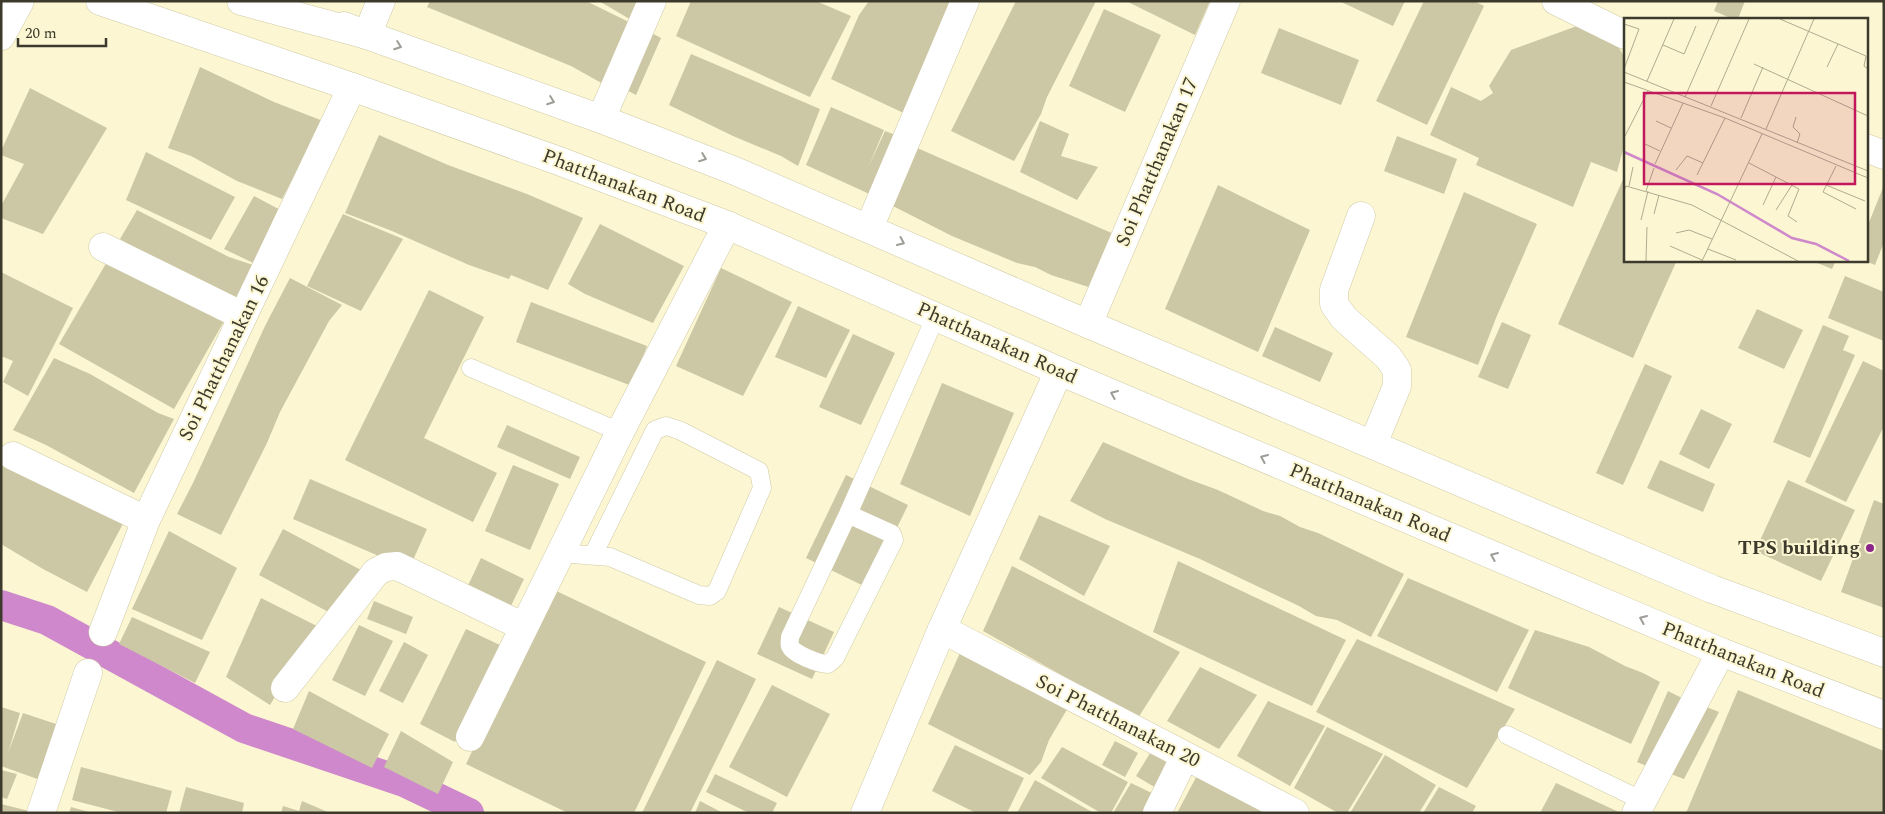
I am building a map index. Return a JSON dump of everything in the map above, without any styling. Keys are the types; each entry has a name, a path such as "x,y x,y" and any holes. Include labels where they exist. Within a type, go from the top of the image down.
{"street":[{"path":"1,36 20,1"},
{"name":"Phatthanakan Road","path":"100,1 352,87 559,161 726,225 1059,371 1720,652 1884,715"},
{"path":"242,1 367,35"},
{"path":"288,1 367,35 601,119 735,171 1088,324 1712,589 1884,653"},
{"path":"367,35 382,1"},
{"path":"601,119 652,1"},
{"path":"868,228 965,1"},
{"name":"Soi Phatthanakan 17","path":"1088,324 1226,1"},
{"path":"1556,1 1624,35"},
{"name":"Soi Phatthanakan 16","path":"103,632 146,520 352,87"},
{"path":"1868,149 1884,155"},
{"path":"1361,216 1334,290 1334,304 1344,318 1388,357 1397,370 1397,386 1373,444"},
{"path":"470,737 620,432 726,225"},
{"path":"103,247 244,316"},
{"path":"871,809 942,629 1059,371"},
{"path":"13,456 146,520"},
{"path":"286,688 376,572 386,567 397,566 524,627"},
{"name":"Soi Phatthanakan 20","path":"942,629 1295,813"},
{"path":"1639,807 1720,652"},
{"path":"41,813 88,673"},
{"path":"1157,813 1185,756"}],"lane":[{"path":"848,514 892,534 894,540 835,658 828,664 820,664 793,650 789,645 790,637 848,514 936,316"},
{"path":"471,368 620,432"},
{"path":"560,553 610,557 699,595 710,596 717,591 762,488 759,471 679,430 666,426 655,430 593,555"},
{"path":"1507,735 1639,807"}],"building":[{"path":"430,1 586,1 633,24 605,85 571,66 427,7"},
{"path":"599,1 647,1 638,24"},
{"path":"691,1 816,1 851,16 810,97 676,36"},
{"path":"869,1 959,1 910,116 831,79 859,15"},
{"path":"1016,1 1096,1 1047,97 1041,114 1014,161 951,131"},
{"path":"1126,1 1210,1 1195,35"},
{"path":"1339,1 1405,1 1393,26"},
{"path":"1424,1 1474,1 1484,6 1427,125 1376,101"},
{"path":"1718,1 1745,1 1738,18 1731,18 1714,11"},
{"path":"1104,9 1161,35 1125,112 1069,86"},
{"path":"1577,26 1616,43 1624,56 1624,146 1617,172 1591,162 1573,207 1476,165 1479,158 1430,135 1451,87 1481,101 1493,93 1489,86 1511,50"},
{"path":"1279,28 1359,60 1341,105 1261,73"},
{"path":"646,30 661,38 636,95 619,86"},
{"path":"691,54 820,109 798,166 781,156 733,136 669,105"},
{"path":"200,67 274,102 323,121 282,199 237,181 191,156 168,148"},
{"path":"30,88 107,128 43,234 1,218 1,206 24,164 1,155 1,151"},
{"path":"831,107 884,130 868,168 885,131 901,137 876,197 806,165"},
{"path":"1040,121 1069,134 1061,156 1098,167 1077,200 1020,172"},
{"path":"379,135 448,165 527,194 583,218 548,290 511,275 509,279 469,265 392,231 345,213"},
{"path":"1397,136 1457,159 1444,194 1384,171"},
{"path":"908,144 1123,238 1101,291 1051,275 1035,267 1017,263 952,236 883,201"},
{"path":"146,152 235,197 211,240 126,200"},
{"path":"1624,177 1624,261 1677,261 1633,358 1558,324"},
{"path":"1218,185 1310,230 1258,352 1165,309"},
{"path":"1884,185 1884,242 1875,265 1865,261 1868,261 1868,225"},
{"path":"1464,192 1537,224 1496,318 1478,365 1406,337"},
{"path":"254,196 288,214 262,267 224,249"},
{"path":"137,210 229,257 253,265 246,305 180,273 120,239"},
{"path":"343,214 403,239 361,311 307,286"},
{"path":"600,224 684,266 653,323 585,294 568,284"},
{"path":"108,260 227,316 174,409 59,344"},
{"path":"1812,261 1836,261 1832,269"},
{"path":"721,268 792,302 743,396 676,366"},
{"path":"1,272 73,308 28,396 3,382 13,361 1,356"},
{"path":"1845,276 1884,292 1884,341 1828,318"},
{"path":"290,278 342,305 329,321 280,412 267,443 221,535 177,514 265,326"},
{"path":"429,290 484,317 424,438 497,473 473,522 345,460"},
{"path":"531,302 647,346 632,386 516,342"},
{"path":"798,306 850,330 826,378 775,357"},
{"path":"1757,309 1803,330 1784,369 1738,348"},
{"path":"1502,322 1531,335 1508,389 1478,377"},
{"path":"1823,325 1849,336 1843,350 1855,355 1810,458 1773,442"},
{"path":"1275,327 1333,353 1320,382 1262,356"},
{"path":"853,334 895,353 861,425 819,407"},
{"path":"54,358 90,374 158,413 174,419 134,493 46,445 13,430"},
{"path":"1863,361 1884,371 1884,426 1846,502 1805,482"},
{"path":"1645,364 1672,376 1623,485 1596,473"},
{"path":"942,383 1014,413 970,516 900,484"},
{"path":"1701,409 1732,424 1709,469 1679,454"},
{"path":"507,425 580,457 570,479 497,447"},
{"path":"1103,442 1263,511 1280,516 1404,574 1371,637 1337,620 1316,616 1200,559 1105,519 1070,501"},
{"path":"6,457 126,518 87,592 1,544 1,467"},
{"path":"1660,460 1715,484 1703,512 1647,488"},
{"path":"513,465 559,484 530,550 485,531"},
{"path":"846,475 908,505 868,588 806,558"},
{"path":"310,479 427,529 409,569 293,519"},
{"path":"1788,480 1855,510 1821,581 1755,551"},
{"name":"TPS building","path":"1874,500 1884,504 1884,608 1841,592"},
{"path":"1039,515 1110,546 1084,596 1019,559"},
{"path":"283,529 361,570 336,616 259,575"},
{"path":"169,531 237,568 202,640 132,609"},
{"path":"481,558 524,579 506,616 463,596"},
{"path":"1178,561 1346,640 1312,706 1153,632"},
{"path":"1012,566 1180,652 1138,718 983,631"},
{"path":"1408,578 1529,630 1497,692 1377,636"},
{"path":"550,588 706,662 634,813 568,813 466,764"},
{"path":"261,598 317,626 270,705 226,677"},
{"path":"374,601 413,617 406,634 367,619"},
{"path":"779,607 834,632 812,679 757,654"},
{"path":"132,617 210,652 195,683 119,644"},
{"path":"359,625 393,641 365,696 332,680"},
{"path":"466,629 502,646 455,742 420,724"},
{"path":"1535,630 1589,647 1660,682 1631,744 1508,688"},
{"path":"1357,639 1515,709 1467,788 1316,712"},
{"path":"404,642 428,655 403,703 379,691"},
{"path":"964,644 1072,701 1049,740 1041,762 1030,775 928,724"},
{"path":"717,660 756,679 690,813 642,813"},
{"path":"1200,667 1257,695 1219,749 1167,721"},
{"path":"772,685 830,714 787,797 729,767"},
{"path":"1738,690 1884,751 1884,813 1686,813"},
{"path":"309,691 389,734 372,768 293,729"},
{"path":"1668,691 1688,701 1654,769 1637,762"},
{"path":"1268,701 1325,726 1290,786 1237,756"},
{"path":"1699,704 1719,712 1684,779 1663,771"},
{"path":"1,707 20,713 8,753 23,713 62,726 43,781 1,766"},
{"path":"1327,727 1383,754 1347,813 1338,813 1294,788"},
{"path":"401,731 453,762 438,794 384,767"},
{"path":"1115,741 1138,753 1125,777 1102,765"},
{"path":"955,745 1024,778 1007,813 976,813 932,791"},
{"path":"1062,747 1128,782 1111,813 1101,813 1041,778"},
{"path":"1152,750 1177,764 1161,791 1136,776"},
{"path":"1385,755 1436,785 1419,813 1350,813"},
{"path":"81,767 172,791 166,813 122,813 72,800"},
{"path":"1,770 17,774 7,799 1,797"},
{"path":"1200,770 1266,807 1263,813 1177,813"},
{"path":"715,774 777,803 772,813 749,813 706,792"},
{"path":"1035,780 1094,813 1017,813"},
{"path":"1131,783 1158,796 1148,813 1113,813"},
{"path":"1556,783 1621,813 1540,813"},
{"path":"186,787 244,803 242,813 179,813"},
{"path":"1439,787 1476,806 1472,813 1423,813"},
{"path":"302,801 330,813 281,813 283,806 299,811"},
{"path":"700,801 723,813 695,813"},
{"path":"1,804 33,812 33,813 1,813"},
{"path":"71,807 89,812 89,813 69,813"}],"waterway":[{"path":"1,605 47,620 244,728 404,782 469,813"}],"place":[{"name":"TPS building","path":"1870,548"}]}
